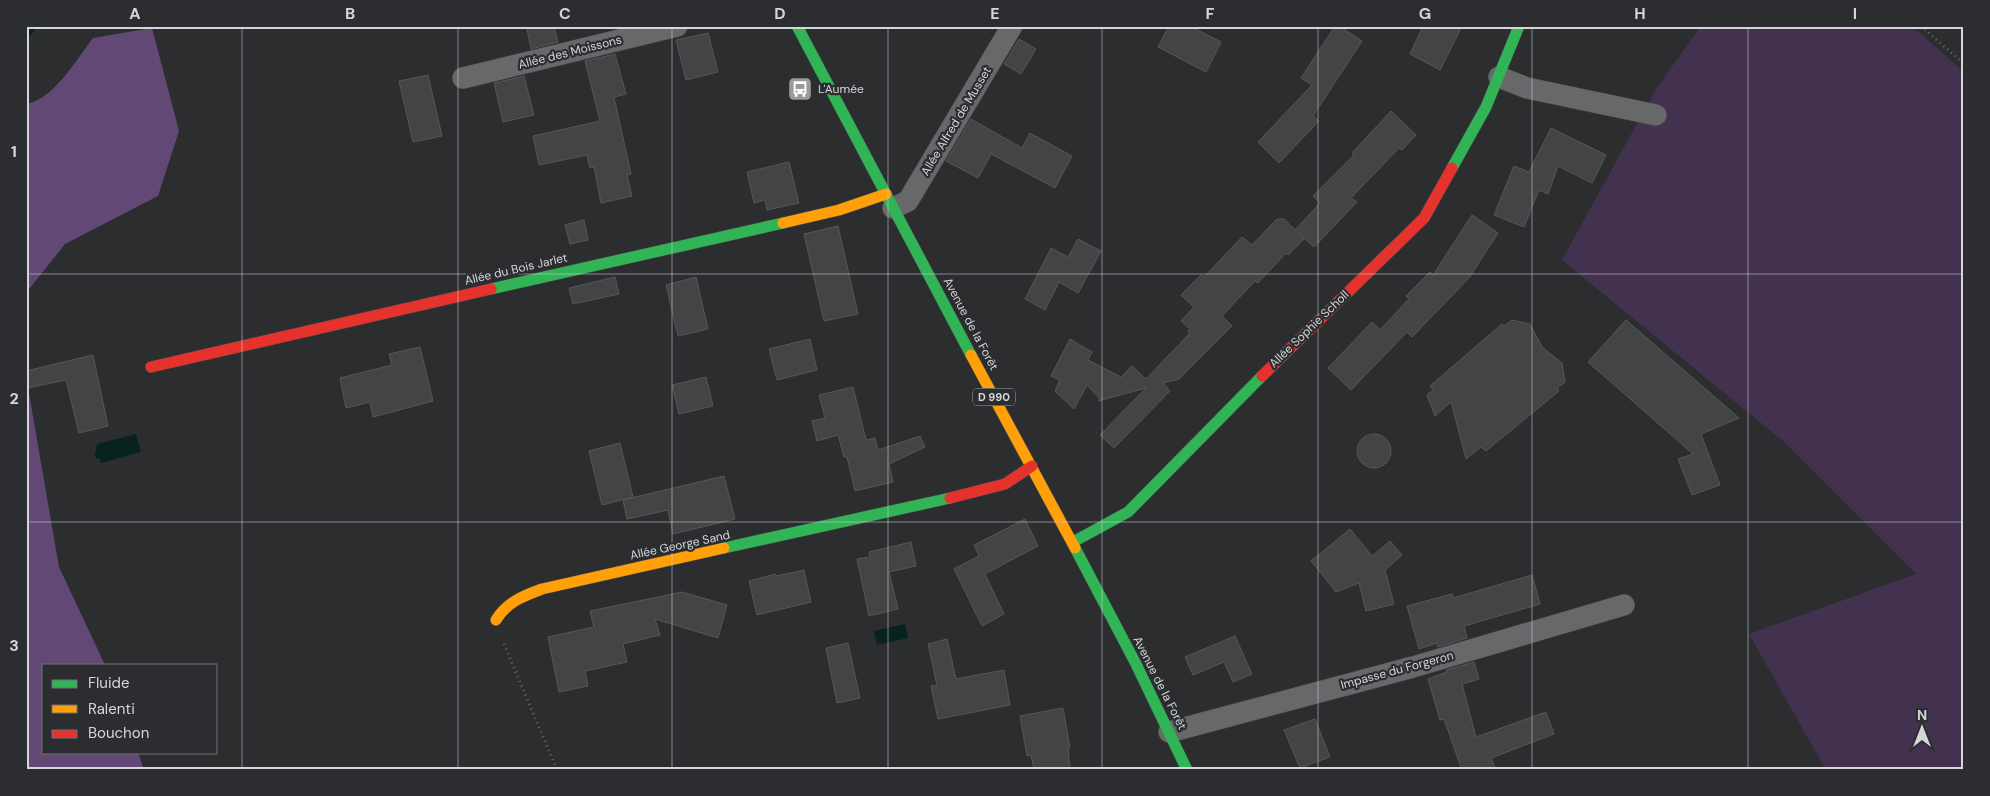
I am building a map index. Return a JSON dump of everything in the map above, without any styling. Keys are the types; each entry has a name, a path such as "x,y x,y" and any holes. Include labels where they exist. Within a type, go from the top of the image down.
{"street":[{"name":"Allée des Moissons","path":"463,78 677,26"},
{"name":"Avenue de la Forêt","path":"797,26 1073,542 1187,770"},
{"name":"Allée Alfred de Musset","path":"890,201 908,201 1012,26"},
{"name":"Allée Sophie Scholl","path":"1073,542 1128,512 1281,356 1424,218 1486,107 1519,26"},
{"path":"1499,77 1527,88 1656,115"},
{"name":"Allée du Bois Jarlet","path":"151,367 839,210 890,201"},
{"name":"Allée George Sand","path":"496,620 501,610 511,601 542,589 994,488 1005,484 1032,466"},
{"name":"Impasse du Forgeron","path":"1169,732 1181,727 1413,667 1624,605"}],"path":[{"path":"1921,26 1964,64"},
{"path":"496,620 502,641 558,770"}],"shaded area":[{"path":"1701,26 1912,26 1964,72 1964,770 1826,770 1749,634 1916,574 1783,441 1562,260 1656,89"},
{"path":"152,28 179,131 158,196 65,244 26,293 26,104 36,101 55,87 93,38"},
{"path":"26,376 59,567 105,664 42,664 42,754 139,754 144,770 26,770"},
{"path":"136,434 141,452 101,463 100,459 96,458 97,444"},
{"path":"905,624 908,638 877,645 874,631"}],"building":[{"path":"554,26 558,42 531,49 527,29"},
{"path":"1169,26 1190,26 1221,42 1206,72 1158,47"},
{"path":"1335,26 1339,26 1362,41 1313,116 1319,121 1279,163 1258,142 1312,85 1301,78"},
{"path":"1423,26 1462,26 1440,70 1410,54"},
{"path":"708,33 718,72 686,80 676,40"},
{"path":"1019,39 1036,49 1021,74 1004,64"},
{"path":"615,54 626,94 614,97 631,174 627,175 632,196 601,203 594,167 590,168 587,155 539,165 533,136 600,121 585,61"},
{"path":"428,75 442,136 413,142 399,81"},
{"path":"524,76 534,115 503,122 494,83"},
{"path":"1391,111 1416,135 1402,150 1399,148 1351,198 1357,202 1314,247 1300,234 1304,239 1288,255 1286,253 1258,283 1255,281 1222,316 1232,326 1179,379 1163,383 1170,391 1114,448 1100,435 1146,388 1098,401 1100,399 1087,385 1074,409 1055,391 1060,380 1051,376 1070,339 1092,352 1088,360 1121,377 1132,366 1146,379 1190,333 1188,331 1190,329 1181,321 1194,307 1181,295 1201,275 1204,277 1242,237 1252,245 1277,219 1284,219 1295,230 1320,203 1313,196 1354,155 1352,153"},
{"path":"971,119 1022,148 1030,133 1072,156 1055,188 991,154 978,178 946,161"},
{"path":"1551,128 1606,155 1592,183 1558,166 1548,194 1539,190 1524,227 1494,215 1514,166 1529,172"},
{"path":"789,162 799,203 767,210 765,200 754,203 747,172"},
{"path":"1472,215 1498,233 1469,278 1412,337 1407,332 1351,390 1328,368 1372,322 1380,330 1409,299 1406,296 1430,272 1433,275"},
{"path":"584,220 588,240 570,244 565,225"},
{"path":"838,226 858,314 824,321 804,234"},
{"path":"1078,239 1101,251 1078,293 1059,282 1045,310 1025,299 1051,248 1068,257"},
{"path":"615,277 619,294 573,304 569,288"},
{"path":"696,277 708,329 678,336 666,285"},
{"path":"1512,320 1530,324 1542,347 1562,363 1565,382 1557,388 1559,391 1486,451 1481,447 1466,459 1451,402 1435,416 1427,395 1433,390 1430,386 1502,324 1504,326"},
{"path":"1626,320 1739,418 1701,434 1720,485 1692,495 1678,459 1693,454 1588,362"},
{"path":"810,339 817,370 777,380 769,349"},
{"path":"420,347 433,401 373,417 370,402 346,408 340,378 392,365 389,354"},
{"path":"93,355 108,426 79,433 66,380 28,388 26,371"},
{"path":"706,377 713,406 679,414 672,385"},
{"path":"853,387 866,440 875,438 878,450 920,436 925,447 889,464 893,482 855,491 847,457 844,457 838,435 817,441 812,421 825,418 819,395"},
{"path":"1374,434 1386,439 1391,451 1386,463 1374,468 1362,463 1357,451 1362,439"},
{"path":"620,443 633,497 602,505 589,451"},
{"path":"724,476 735,519 673,534 668,510 627,519 623,500"},
{"path":"1025,519 1038,546 985,574 1004,614 982,626 954,569 979,556 974,545"},
{"path":"1350,529 1372,556 1390,541 1402,555 1385,570 1394,604 1366,611 1359,583 1336,592 1311,561"},
{"path":"911,542 916,566 889,572 898,609 869,616 857,559 870,557 869,552"},
{"path":"804,570 811,602 757,615 749,581 776,574 776,576"},
{"path":"1532,575 1540,604 1464,626 1467,638 1438,647 1437,643 1419,649 1407,606 1452,594 1453,598"},
{"path":"682,592 727,605 718,638 655,619 660,635 623,644 627,662 585,671 588,686 559,692 548,637 594,627 590,611"},
{"path":"1235,636 1252,674 1233,682 1224,662 1193,675 1185,657"},
{"path":"947,639 956,679 1004,670 1010,705 938,719 931,686 937,685 928,644"},
{"path":"848,643 860,698 837,703 826,648"},
{"path":"1474,662 1479,679 1462,684 1476,737 1546,712 1554,734 1491,758 1496,770 1462,770 1444,719 1440,720 1428,679 1447,672 1446,670"},
{"path":"1063,708 1070,748 1068,748 1070,770 1034,770 1031,755 1027,756 1020,716"},
{"path":"1315,719 1330,757 1300,768 1284,730"}],"waterway":[{"path":"26,34 33,26"}],"traffic: fast":[{"path":"797,26 971,355"},
{"path":"1452,168 1486,107 1519,26"},
{"path":"491,289 783,223"},
{"path":"1073,542 1128,512 1262,376"},
{"path":"724,548 950,498"},
{"path":"1075,548 1136,664 1187,770"}],"traffic: slow":[{"path":"783,223 839,210 886,194"},
{"path":"971,355 1075,548"},
{"path":"496,620 510,604 542,589 724,548"}],"traffic: jam":[{"path":"1262,376 1424,218 1452,168"},
{"path":"151,367 491,289"},
{"path":"950,498 1005,484 1032,466"}],"place":[{"name":"L'Aumée","path":"800,89"}]}
